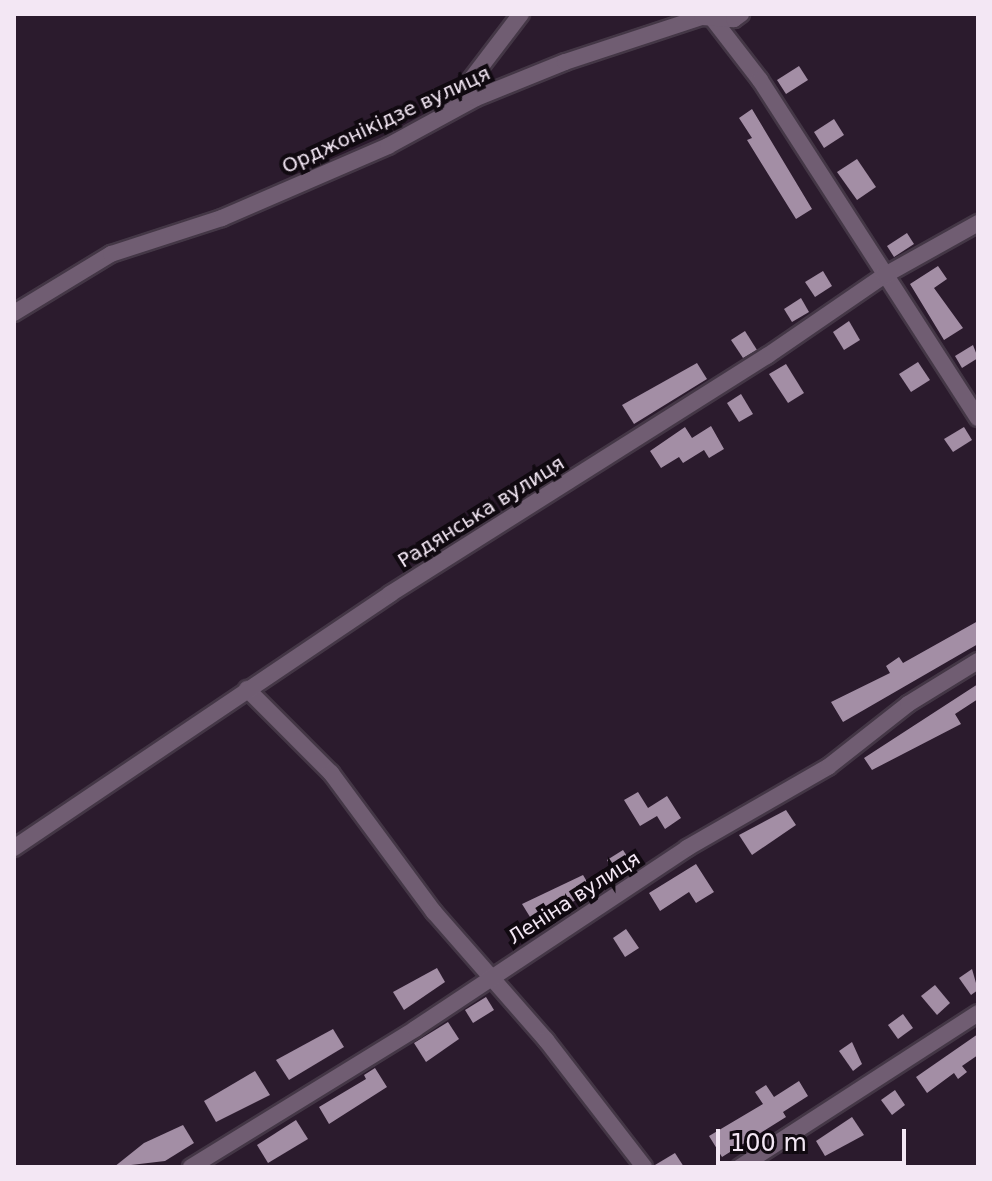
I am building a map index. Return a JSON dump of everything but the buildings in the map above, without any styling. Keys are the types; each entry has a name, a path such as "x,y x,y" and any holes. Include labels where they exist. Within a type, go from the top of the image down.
{"street":[{"path":"443,116 521,14"},
{"name":"Орджонікідзе вулиця","path":"14,313 111,254 222,218 388,146 443,116 565,62 710,16 734,19 741,14"},
{"path":"710,16 760,80 978,418"},
{"name":"Радянська вулиця","path":"14,848 247,689 885,275 978,223"},
{"name":"Леніна вулиця","path":"191,1167 415,1029 488,976 687,848 828,767 908,704 978,661"},
{"path":"247,689 331,773 488,976 546,1040 644,1167"},
{"path":"740,1167 978,1013"}]}
